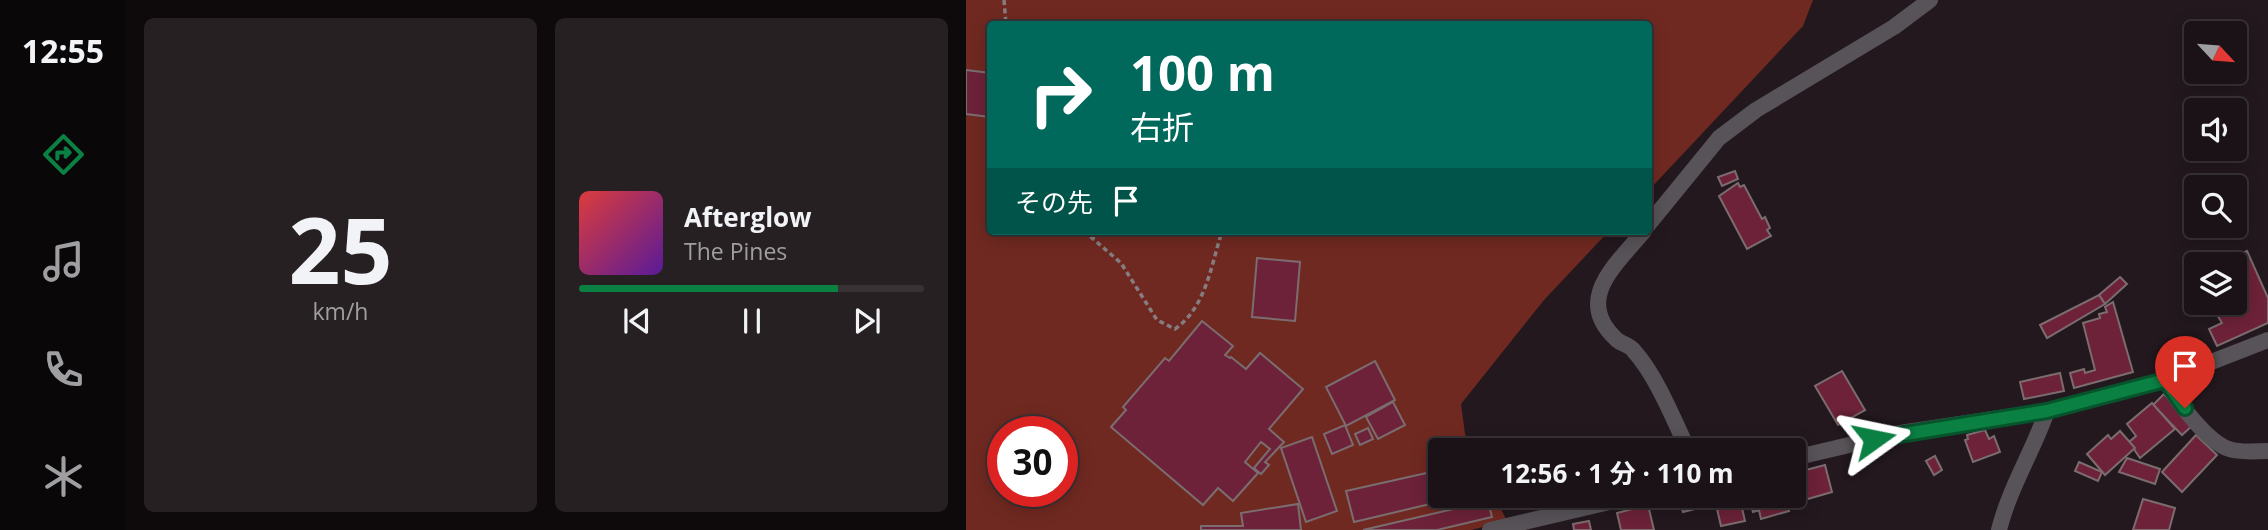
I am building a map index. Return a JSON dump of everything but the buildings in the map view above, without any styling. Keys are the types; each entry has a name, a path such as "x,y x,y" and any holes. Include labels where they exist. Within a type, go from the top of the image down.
{"street":[{"path":"1652,220 1718,138 1756,110 1894,27 1930,0"},
{"path":"1641,235 1604,280 1597,295 1598,314 1616,339 1633,349 1661,394 1682,438"},
{"path":"1806,455 1900,433 2047,411 2165,380 2268,340"},
{"path":"2165,380 2172,394 2210,438 2227,449 2268,452"},
{"path":"1998,530 2047,411"},
{"path":"1490,530 1584,508"}],"path":[{"path":"1004,0 1006,21"},
{"path":"1089,235 1121,263 1157,320 1175,329 1185,322 1199,305 1221,235"},
{"path":"1091,237 1100,235"}],"shaded area":[{"path":"966,0 1813,0 1803,26 1652,187 1652,21 987,21 987,235 1605,235 1544,300 1461,404 1467,438 1428,438 1428,508 1500,508 1507,521 1471,530 966,530"}],"route":[{"path":"1874,439 2047,411 2165,380 2172,394 2185,408"}]}
